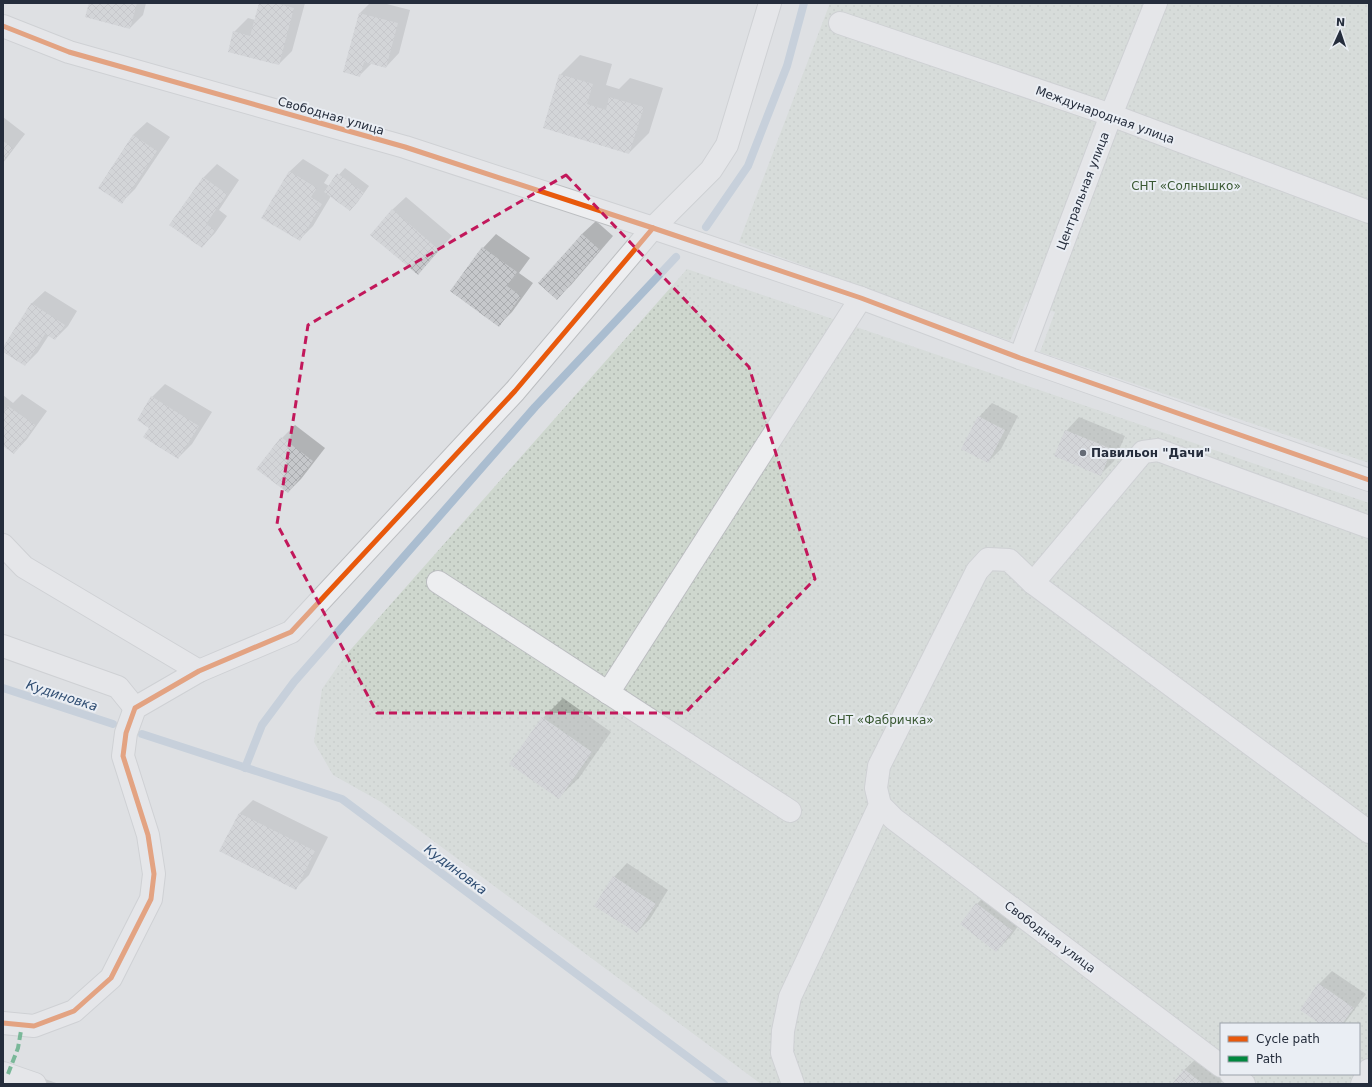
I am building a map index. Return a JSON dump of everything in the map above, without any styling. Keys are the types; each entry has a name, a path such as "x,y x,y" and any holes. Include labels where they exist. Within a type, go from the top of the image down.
{"street":[{"path":"3,1023 34,1026 74,1011 111,978 151,900 154,874 148,835 123,756 126,733 135,708 199,671 291,632 515,390 653,228 712,170 727,144 770,3"},
{"name":"Центральная улица","path":"1020,358 1111,115 1156,3"},
{"name":"Международная улица","path":"840,23 1111,115 1369,212"},
{"name":"Свободная улица","path":"3,26 69,52 405,146 653,228 861,298 1020,358 1369,480"},
{"path":"608,693 861,298"},
{"path":"1033,583 1143,452 1158,450 1369,527"},
{"path":"3,545 24,567 199,671"},
{"path":"792,1084 782,1053 783,1031 790,998 880,805 876,788 879,766 977,571 988,559 1009,560 1033,583 1369,832"},
{"path":"438,582 790,811"},
{"path":"3,646 118,687 135,708"},
{"name":"Свободная улица","path":"880,805 894,819 1220,1065"},
{"path":"1362,1084 1369,1070"},
{"path":"3,1073 35,1084"},
{"path":"1232,1075 1244,1084"}],"highlighted area":[{"path":"566,175 749,367 815,579 685,713 377,713 277,524 308,325"}],"green space":[{"name":"СНТ «Солнышко»","path":"830,3 1369,3 1369,463 1040,352 1055,312 1026,302 1010,341 739,242"},
{"name":"СНТ «Фабричка»","path":"687,269 1369,503 1369,1084 761,1084 381,802 333,775 314,742 322,689 345,656"}],"building":[{"path":"89,3 137,3 130,29 85,17"},
{"path":"259,3 275,3 294,8 279,65 228,52 233,31 250,36"},
{"path":"359,13 398,23 386,68 364,62 360,77 343,72"},
{"path":"559,74 593,84 587,104 606,110 609,97 644,107 629,154 543,128"},
{"path":"133,135 157,151 122,204 98,188"},
{"path":"3,141 13,148 3,161"},
{"path":"289,171 317,188 311,197 322,204 300,241 261,218"},
{"path":"337,173 364,193 350,211 324,192"},
{"path":"203,177 227,194 206,224 215,230 202,248 169,225"},
{"path":"392,209 439,250 418,275 370,235"},
{"path":"582,234 600,250 557,300 538,283"},
{"path":"482,247 517,272 507,286 521,296 499,327 450,291"},
{"path":"31,303 65,325 55,340 45,334 25,366 3,352 3,347"},
{"path":"151,396 199,426 178,459 143,437 149,428 137,420"},
{"path":"8,406 35,425 14,454 3,446 3,413"},
{"path":"978,416 1005,430 988,463 961,449"},
{"name":"Павильон \"Дачи\"","path":"1065,430 1112,449 1101,476 1054,456"},
{"path":"281,437 313,461 288,493 256,469"},
{"path":"542,717 592,752 559,799 509,764"},
{"path":"239,813 315,851 296,890 219,851"},
{"path":"613,876 656,904 637,933 594,906"},
{"path":"976,903 1013,931 996,952 960,924"},
{"path":"1318,983 1354,1008 1343,1023 1319,1023 1300,1010"},
{"path":"1184,1069 1203,1084 1172,1084"}],"waterway":[{"path":"706,227 748,166 787,66 804,3"},
{"path":"245,768 262,725 294,682 535,407 676,257"},
{"name":"Кудиновка","path":"3,688 113,724"},
{"name":"Кудиновка","path":"142,734 342,799 724,1084"}],"marked path":[{"path":"8,1074 18,1048 22,1025"}],"cycle path":[{"path":"3,26 69,52 405,147 653,228 861,298 1020,358 1369,480"},
{"path":"3,1023 34,1026 74,1011 111,978 151,899 154,874 148,835 123,756 126,733 135,708 199,671 291,632 515,391 653,228"}],"place":[{"name":"Павильон \"Дачи\"","path":"1083,453"}]}
